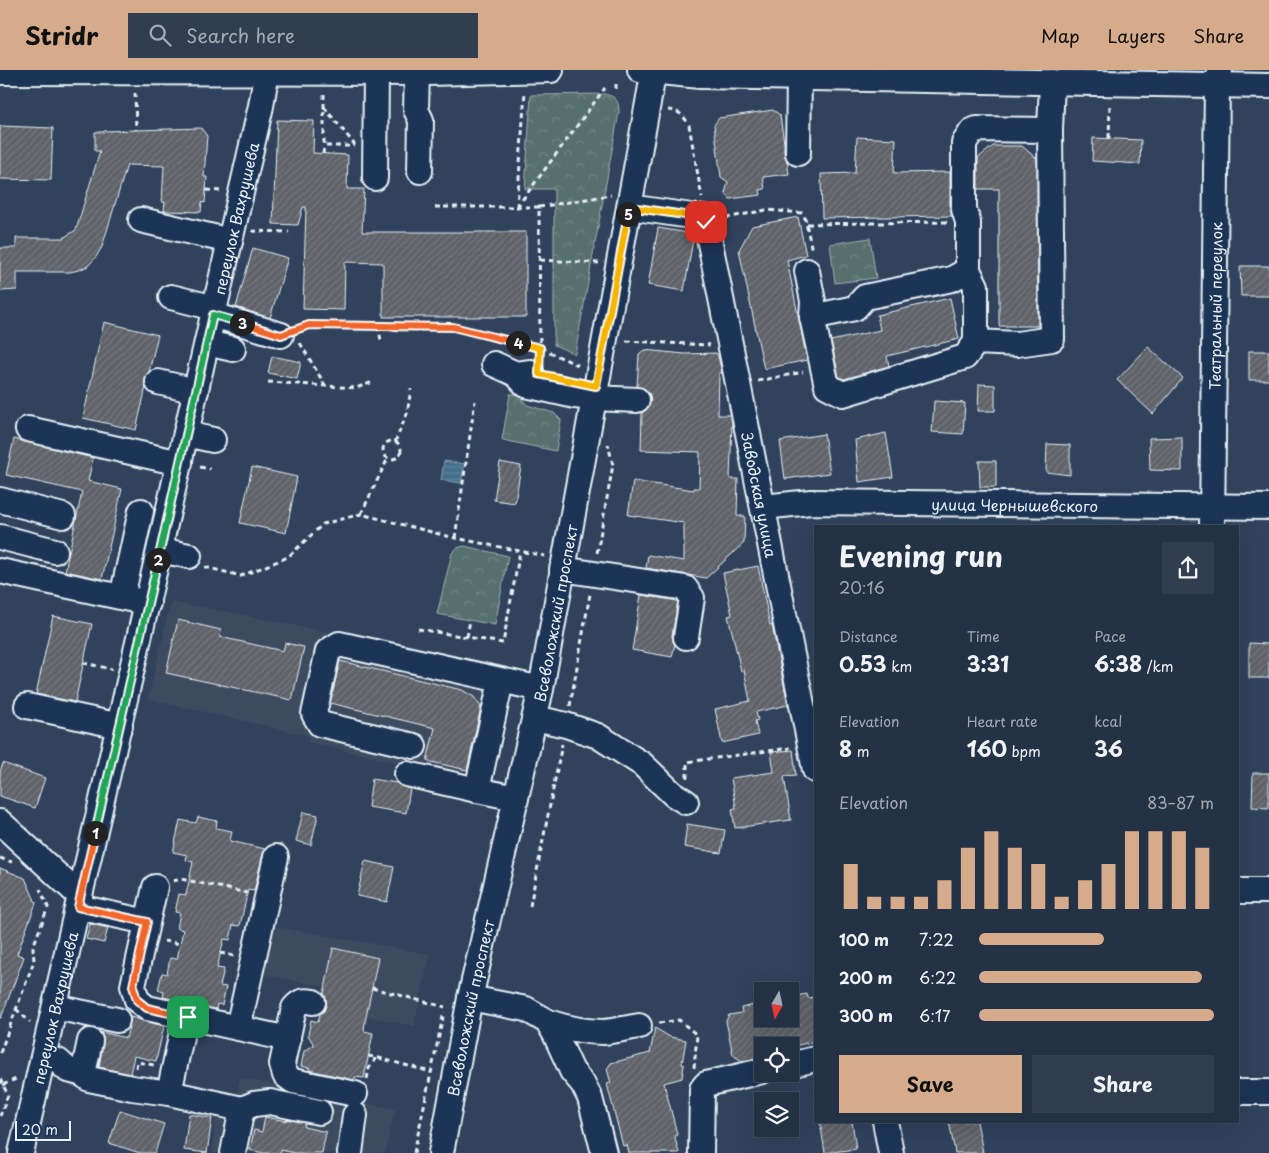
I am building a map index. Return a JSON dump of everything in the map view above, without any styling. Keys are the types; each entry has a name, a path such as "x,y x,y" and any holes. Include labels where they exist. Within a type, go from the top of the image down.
{"street":[{"path":"0,72 424,72 517,76 551,70"},
{"path":"650,70 700,76 988,75 1052,82 1219,77 1269,86"},
{"name":"Всеволожский проспект","path":"441,1153 470,998 541,689 554,562 595,392 621,201 650,70"},
{"name":"переулок Вахрушева","path":"21,1153 214,311 238,236 267,72"},
{"path":"420,172 421,120 416,110 424,72"},
{"path":"375,178 376,73"},
{"path":"798,153 799,77"},
{"name":"Театральный переулок","path":"1212,517 1219,77"},
{"path":"976,342 1017,344 1052,339 1050,130 1052,82"},
{"path":"807,271 813,301 812,317 827,386 843,394 965,357 976,342 976,286 968,270 968,222 964,209 964,144 972,131 977,129 1050,130"},
{"path":"621,201 706,220"},
{"path":"140,220 238,236"},
{"name":"Заводская улица","path":"706,220 814,765"},
{"path":"812,317 855,308 865,297 952,279 968,270"},
{"path":"171,298 287,333"},
{"path":"207,343 233,349"},
{"path":"494,364 527,374 526,385 575,396 595,392 637,400"},
{"path":"158,382 196,391"},
{"path":"28,429 180,463"},
{"path":"186,434 213,440"},
{"path":"0,500 63,516"},
{"name":"улица Чернышевского","path":"763,508 811,502 1212,517 1269,507"},
{"path":"122,597 142,511"},
{"path":"0,537 55,551"},
{"path":"160,550 198,562"},
{"path":"554,562 594,574 685,588 692,598 686,637"},
{"path":"0,571 148,603"},
{"path":"414,746 320,724 314,714 328,651 339,644 541,689"},
{"path":"477,790 501,680"},
{"path":"27,706 120,726"},
{"path":"535,718 566,724 598,736 642,764 673,794 686,802"},
{"path":"407,774 516,798"},
{"path":"0,822 79,902 147,922"},
{"path":"238,1028 276,857"},
{"path":"155,887 133,986 137,1000 147,1008 288,1039"},
{"path":"1239,891 1269,891"},
{"path":"470,998 526,1009 548,1022 566,1028 604,1032 639,1026"},
{"path":"313,1002 306,1000 299,1002 294,1008 282,1064 285,1075 294,1081 355,1105 350,1153"},
{"path":"55,1007 117,1020"},
{"path":"548,1022 556,1034 572,1070 583,1084 590,1098 604,1153"},
{"path":"169,1093 182,1032"},
{"path":"83,1074 90,1042"},
{"path":"43,1058 58,1061 68,1070 83,1074 89,1079 132,1088 169,1093 242,1109 254,1104 270,1102 319,1112"},
{"path":"799,1063 814,1059"},
{"path":"701,1153 702,1089 706,1084 754,1073"},
{"path":"1239,1092 1269,1092"},
{"path":"233,1153 242,1109"},
{"path":"885,1123 891,1153"}],"path":[{"path":"316,72 324,106 324,154"},
{"path":"517,76 517,207"},
{"path":"616,84 616,89"},
{"path":"135,88 136,130"},
{"path":"517,207 605,88"},
{"path":"1109,138 1110,104"},
{"path":"324,106 356,146"},
{"path":"673,110 683,115 689,125 706,220 766,210 802,214 807,224 813,254 807,271"},
{"path":"324,146 343,146"},
{"path":"206,190 229,192"},
{"path":"435,207 539,207 621,201"},
{"path":"527,374 540,348 539,207"},
{"path":"807,224 968,222"},
{"path":"238,236 288,232"},
{"path":"540,260 599,264"},
{"path":"325,386 287,333 309,325 453,327 540,348 581,366"},
{"path":"378,326 381,340"},
{"path":"626,341 711,345"},
{"path":"738,384 823,369"},
{"path":"268,382 356,388 373,382"},
{"path":"395,442 407,414 411,389"},
{"path":"455,538 475,401"},
{"path":"391,441 395,442 399,444 401,454 398,458 388,458 383,451 384,446 391,441"},
{"path":"594,574 613,465 608,441"},
{"path":"361,514 388,458"},
{"path":"198,562 241,576 288,557 323,524 361,514 455,538 520,551 554,562"},
{"path":"418,630 503,644 520,551"},
{"path":"467,638 470,620"},
{"path":"83,663 115,670"},
{"path":"686,802 687,762 810,745"},
{"path":"0,858 16,864"},
{"path":"155,887 181,879 267,897"},
{"path":"0,1053 34,961 33,946 48,907 39,885"},
{"path":"372,988 445,1007"},
{"path":"639,1026 679,1020 697,1035 694,1072"},
{"path":"368,1056 431,1072"},
{"path":"355,1105 361,1090 364,1090 369,1068 374,1062 375,1057"},
{"path":"0,1079 8,1095 0,1116"}],"shaded area":[{"path":"444,461 465,464 461,483 441,480"},
{"path":"171,602 199,606 515,670 489,784 308,742 309,736 148,699"},
{"path":"272,926 430,954 414,1026 320,1007 324,987 262,974"},
{"path":"240,1078 395,1109 385,1153 212,1153 215,1116 231,1119"}],"green space":[{"path":"605,94 612,96 616,100 619,112 575,354 554,345 554,189 525,189 531,95"},
{"path":"870,238 876,278 835,283 830,244"},
{"path":"510,394 518,394 527,405 554,413 561,420 556,451 502,440"},
{"path":"464,546 508,556 495,625 437,614 452,553 457,548"}],"building":[{"path":"773,110 780,115 784,153 789,174 763,177 765,189 760,190 761,195 730,199 725,193 728,182 721,177 714,125 719,118"},
{"path":"277,120 314,121 313,153 348,155 347,189 364,189 362,232 526,232 526,317 383,317 383,263 345,262 344,310 303,309 306,207 303,207 298,225 273,224"},
{"path":"0,126 53,128 51,180 0,179"},
{"path":"201,128 207,136 204,177 207,177 205,203 202,202 201,212 164,211 165,202 162,202 164,166 127,165 102,247 88,266 70,272 17,272 17,290 0,291 0,248 16,248 16,238 63,238 76,230 100,151 95,151 95,132"},
{"path":"857,137 896,139 894,173 950,172 950,209 952,216 822,218 821,174 855,173"},
{"path":"1093,138 1141,140 1140,164 1092,161"},
{"path":"993,146 1022,146 1037,159 1038,326 999,326 999,189 978,189 978,158"},
{"path":"798,217 806,255 787,260 807,360 764,369 739,250 752,226"},
{"path":"658,228 694,234 684,291 648,285"},
{"path":"253,248 288,258 270,318 236,307"},
{"path":"1240,266 1269,266 1269,296 1241,296"},
{"path":"950,298 959,339 887,356 889,366 844,379 839,377 831,341 880,330 877,315"},
{"path":"104,322 158,335 149,372 145,379 146,387 136,430 83,418"},
{"path":"1148,347 1183,378 1153,414 1117,380"},
{"path":"644,350 685,354 716,353 718,356 722,373 719,373 718,415 730,415 732,421 730,479 738,479 737,516 745,516 744,543 706,578 646,568 648,555 684,561 684,523 628,515 633,481 694,490 694,488 699,488 700,452 641,450 642,413 648,408 651,400 649,393 645,389 637,386 639,354"},
{"path":"1249,351 1269,351 1269,380 1249,380"},
{"path":"272,356 301,362 297,379 268,373"},
{"path":"979,384 995,385 995,411 978,411"},
{"path":"934,401 965,403 963,434 932,432"},
{"path":"886,433 893,477 859,482 855,440"},
{"path":"824,434 830,473 785,479 780,441"},
{"path":"1182,437 1182,471 1150,470 1149,438"},
{"path":"14,439 93,458 88,481 122,489 102,579 65,571 82,492 6,475"},
{"path":"1047,444 1070,445 1070,475 1046,472"},
{"path":"979,461 996,461 996,487 980,487"},
{"path":"500,462 521,466 515,503 494,500"},
{"path":"252,467 297,477 286,533 240,523"},
{"path":"758,566 788,705 756,712 758,720 755,721 758,735 722,743 715,709 750,701 744,670 741,671 728,616 732,615 723,573"},
{"path":"641,595 678,601 672,635 675,644 672,657 632,650"},
{"path":"53,616 92,624 75,702 36,694"},
{"path":"178,620 221,630 220,637 283,651 285,643 304,647 292,700 166,673"},
{"path":"1249,643 1269,644 1269,678 1249,678"},
{"path":"340,661 462,690 474,697 481,707 467,770 427,761 435,728 330,703"},
{"path":"793,750 796,775 784,776 791,820 735,828 732,809 736,808 731,778 774,772 771,752"},
{"path":"3,763 45,778 35,808 0,796 0,772"},
{"path":"1253,773 1269,773 1269,808 1252,807"},
{"path":"372,779 397,783 410,789 406,813 368,807"},
{"path":"303,812 318,815 311,845 296,841"},
{"path":"198,817 217,821 216,828 232,831 230,841 265,849 254,891 248,890 240,926 233,925 230,940 224,939 217,968 224,969 220,986 226,987 222,1005 217,1004 216,1009 163,997 164,992 158,990 162,973 167,974 170,958 177,959 183,930 177,928 180,913 175,912 179,894 186,895 193,862 186,860 187,855 173,852 180,820 196,823"},
{"path":"687,824 725,830 721,853 684,847"},
{"path":"365,861 394,867 387,902 357,896"},
{"path":"0,868 25,878 36,903 17,954 24,957 1,1018 0,1018"},
{"path":"90,924 108,928 104,943 86,939"},
{"path":"333,948 378,958 364,1031 373,1033 364,1078 355,1077 354,1080 309,1070 310,1068 301,1066 304,1051 314,1045 308,1035 311,1020 318,1022 320,1014 324,1011 326,1005 324,994"},
{"path":"807,994 808,998 814,997 814,1041 799,1045 799,1037 754,1037 754,1059 742,1061 733,1055 726,1021 729,1015 742,1013 741,1008 754,1005 754,1028 799,1028 799,995"},
{"path":"131,1017 164,1026 156,1061 134,1056 130,1074 99,1067 103,1043 101,1032 126,1038"},
{"path":"655,1028 670,1037 686,1040 682,1078 664,1083 677,1134 675,1138 679,1153 629,1153 627,1145 623,1146 607,1084 611,1083 607,1069 611,1063 650,1053"},
{"path":"120,1110 164,1124 155,1153 140,1153 109,1143"},
{"path":"189,1114 212,1118 207,1153 184,1150"},
{"path":"265,1117 305,1123 304,1127 326,1132 322,1153 294,1153 281,1150 281,1153 263,1153 250,1150 254,1130 262,1132"},
{"path":"820,1123 852,1123 856,1149 825,1153"},
{"path":"949,1123 977,1123 983,1153 955,1153"}],"route":[{"path":"188,1017 147,1008 137,1000 133,986 147,922 78,907 213,315 281,335 309,325 453,327 540,348 539,374 596,386 630,207 705,218 706,222"}]}
